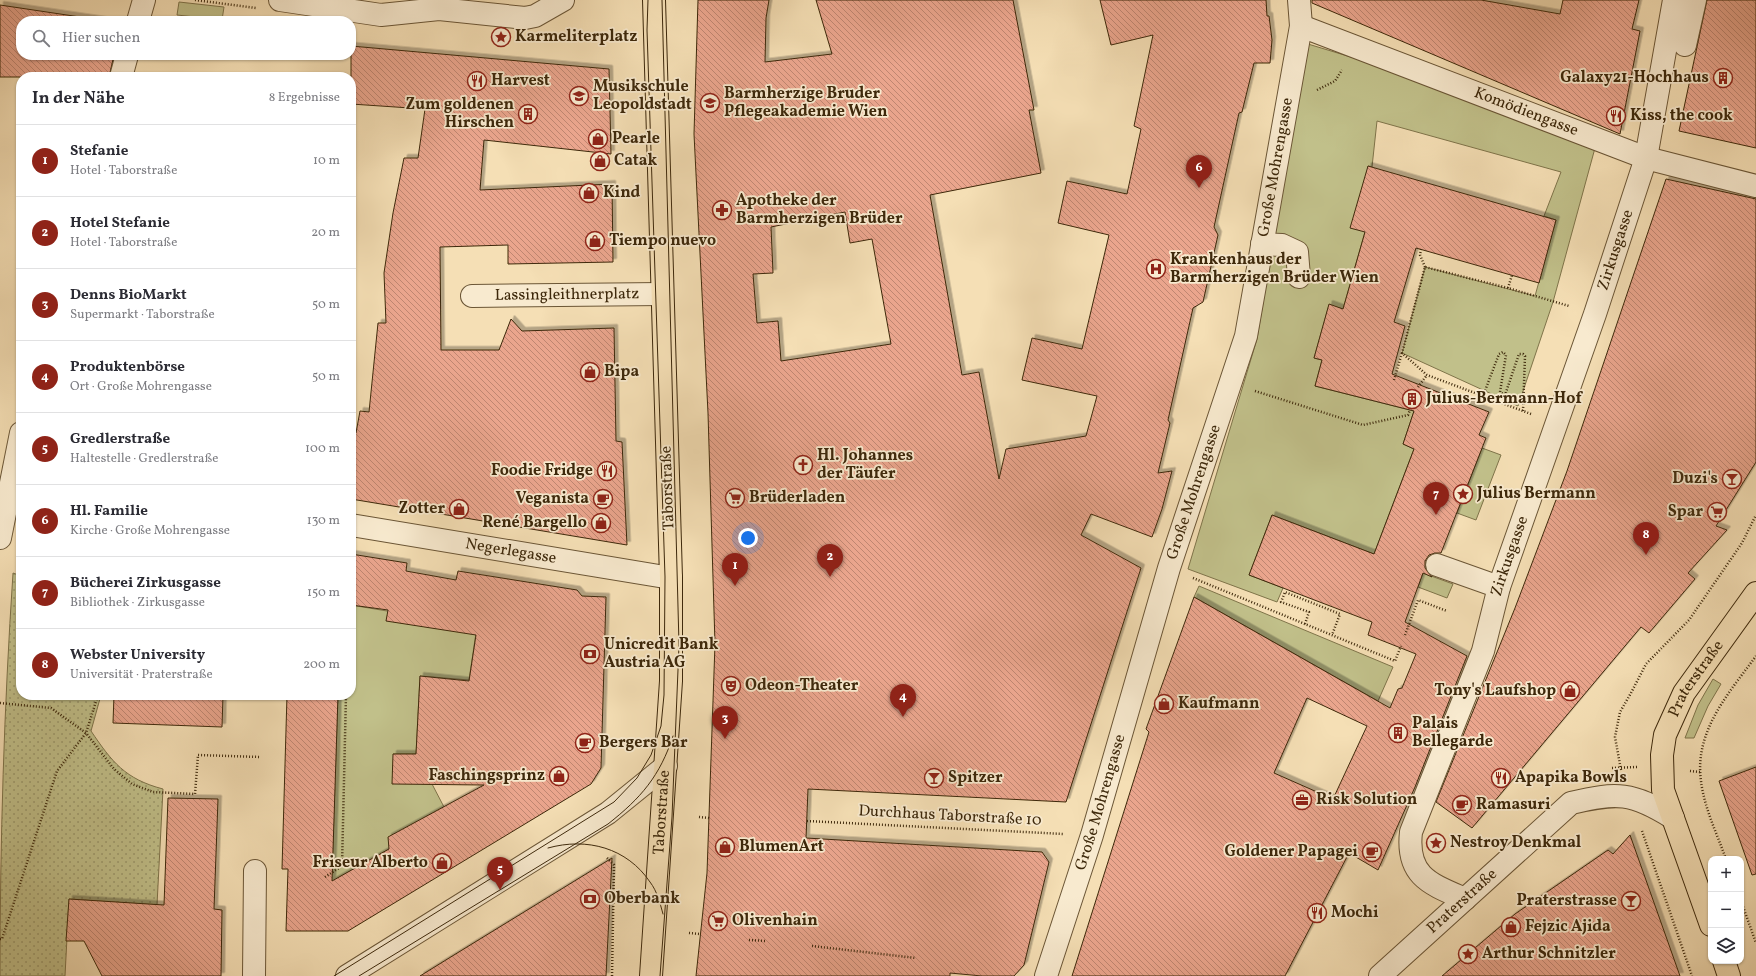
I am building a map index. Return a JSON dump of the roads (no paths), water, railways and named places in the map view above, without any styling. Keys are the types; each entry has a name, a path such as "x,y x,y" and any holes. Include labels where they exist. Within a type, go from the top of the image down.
{"main road":[{"name":"Taborstraße","path":"651,976 671,681 671,578 654,0"},
{"name":"Praterstraße","path":"1708,917 1663,790 1662,775 1665,735 1684,693 1756,592"},
{"path":"1725,964 1729,976"}],"street":[{"path":"139,16 144,0"},
{"path":"280,0 381,15 402,7 439,9 525,18 534,16 563,0"},
{"name":"Große Mohrengasse","path":"1046,976 1092,835 1169,568 1246,336 1301,26 1299,0"},
{"name":"Zirkusgasse","path":"1465,899 1433,885 1416,869 1409,848 1411,832 1483,651 1499,587 1595,314 1646,158 1674,0"},
{"path":"1685,45 1695,0"},
{"name":"Komödiengasse","path":"1301,26 1646,158 1756,186"},
{"path":"123,72 126,60"},
{"path":"1262,244 1282,245 1297,252 1299,277"},
{"name":"Lassingleithnerplatz","path":"472,296 662,294"},
{"path":"0,538 16,472"},
{"name":"Negerlegasse","path":"356,526 671,578"},
{"path":"1436,565 1499,587"},
{"path":"347,976 608,813 666,766"},
{"name":"Praterstraße","path":"1380,976 1571,803 1601,796 1620,795 1651,806 1673,818"},
{"path":"254,976 255,872"}],"tram line":[{"path":"334,976 614,802 637,778 651,755 661,726 664,695 665,577 647,30 648,0"},
{"path":"660,976 672,817 679,645 662,0"},
{"path":"359,976 608,824 630,805 648,785 662,763 673,736"},
{"path":"548,848 577,844 605,848 618,853 641,870 650,882 656,893 663,914"}],"place":[{"name":"Karmeliterplatz","path":"501,37"},
{"name":"Galaxy21-Hochhaus","path":"1723,78"},
{"name":"Harvest","path":"477,81"},
{"name":"Musikschule Leopoldstadt","path":"579,96"},
{"name":"Barmherzige Bruder Pflegeakademie Wien","path":"710,103"},
{"name":"Zum goldenen Hirschen","path":"528,114"},
{"name":"Kiss, the cook","path":"1616,116"},
{"name":"Pearle","path":"598,139"},
{"name":"Catak","path":"600,161"},
{"name":"Hl. Familie","path":"1199,188"},
{"name":"Kind","path":"589,193"},
{"name":"Apotheke der Barmherzigen Brüder","path":"722,210"},
{"name":"Tiempo nuevo","path":"595,241"},
{"name":"Krankenhaus der Barmherzigen Brüder Wien","path":"1156,269"},
{"name":"Bipa","path":"590,372"},
{"name":"Julius-Bermann-Hof","path":"1412,399"},
{"name":"Hl. Johannes der Täufer","path":"803,465"},
{"name":"Foodie Fridge","path":"607,471"},
{"name":"Duzi's","path":"1732,479"},
{"name":"Julius Bermann","path":"1463,494"},
{"name":"Brüderladen","path":"735,498"},
{"name":"Veganista","path":"603,499"},
{"name":"Zotter","path":"459,509"},
{"name":"Spar","path":"1717,512"},
{"name":"Bücherei Zirkusgasse","path":"1436,515"},
{"name":"René Bargello","path":"601,523"},
{"name":"Webster University","path":"1646,555"},
{"name":"Hotel Stefanie","path":"830,577"},
{"name":"Stefanie","path":"735,586"},
{"name":"Unicredit Bank Austria AG","path":"590,654"},
{"name":"Odeon-Theater","path":"731,686"},
{"name":"Tony's Laufshop","path":"1570,691"},
{"name":"Kaufmann","path":"1164,704"},
{"name":"Produktenbörse","path":"903,717"},
{"name":"Palais Bellegarde","path":"1398,733"},
{"name":"Denns BioMarkt","path":"725,739"},
{"name":"Bergers Bar","path":"585,743"},
{"name":"Faschingsprinz","path":"559,776"},
{"name":"Spitzer","path":"934,778"},
{"name":"Apapika Bowls","path":"1501,778"},
{"name":"Risk Solution","path":"1302,800"},
{"name":"Ramasuri","path":"1462,805"},
{"name":"Nestroy Denkmal","path":"1436,843"},
{"name":"BlumenArt","path":"725,847"},
{"name":"Goldener Papagei","path":"1372,852"},
{"name":"Friseur Alberto","path":"442,863"},
{"name":"Gredlerstraße","path":"500,890"},
{"name":"Oberbank","path":"590,899"},
{"name":"Praterstrasse","path":"1631,901"},
{"name":"Mochi","path":"1317,913"},
{"name":"Olivenhain","path":"718,921"},
{"name":"Fejzic Ajida","path":"1511,927"},
{"name":"Arthur Schnitzler","path":"1468,954"}]}
